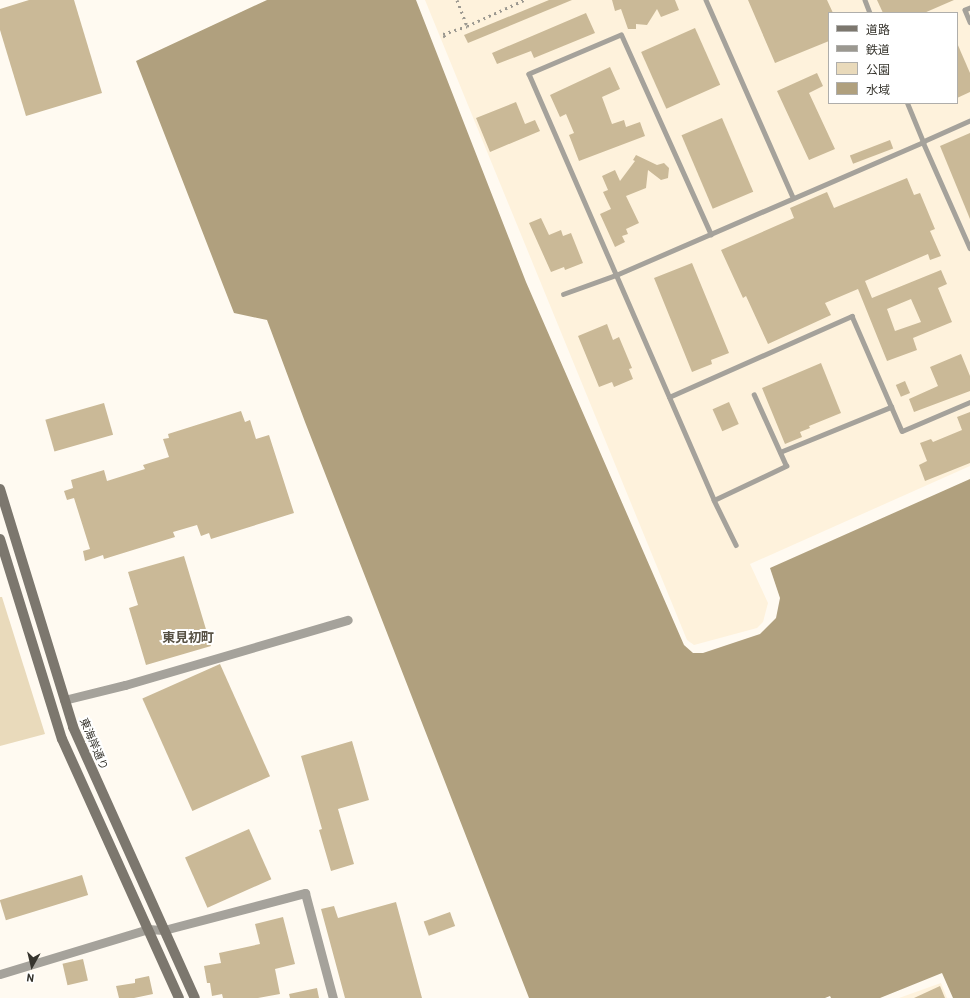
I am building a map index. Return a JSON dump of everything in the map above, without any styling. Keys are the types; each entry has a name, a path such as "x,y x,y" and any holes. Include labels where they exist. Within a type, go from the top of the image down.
{"street":[{"name":"東海岸通り","path":"0,489 64,700 84,751 195,998"},
{"path":"0,539 57,726 179,998"},
{"path":"64,700 133,683 348,620"},
{"path":"0,974 148,929 164,930 304,893 333,998"}],"lane":[{"path":"706,0 793,197"},
{"path":"865,0 870,12"},
{"path":"970,8 965,10 970,22"},
{"path":"711,235 621,35 529,74 714,500 736,545"},
{"path":"907,104 970,248"},
{"path":"563,294 616,275 711,235 793,197 970,121"},
{"path":"669,397 852,316 902,431 970,402"},
{"path":"714,500 786,466 754,395"},
{"path":"780,452 891,406"}],"shaded area":[{"path":"425,0 970,0 970,466 750,564 768,603 763,622 757,628 694,645 687,640"},
{"path":"941,983 947,998 899,998"}],"green space":[{"path":"0,597 2,597 45,734 0,746"}],"water":[{"path":"267,0 416,0 526,282 684,645 693,653 703,653 760,634 776,618 780,598 770,568 970,479 970,998 953,998 942,973 880,998 831,998 830,996 825,998 529,998 305,422 267,320 234,313 136,61"}],"building":[{"path":"29,0 74,0 102,93 26,116 0,30 0,9"},
{"path":"549,0 572,0 468,43 464,35"},
{"path":"612,0 675,0 679,10 661,17 657,9 647,25 636,24 636,29 628,29 621,9 615,11"},
{"path":"748,0 827,0 833,12 828,12 828,41 775,63"},
{"path":"877,0 954,0 926,12 883,12"},
{"path":"586,13 595,33 534,58 531,51 497,64 492,53"},
{"path":"695,28 720,85 666,109 641,52"},
{"path":"958,45 970,73 970,92 958,98"},
{"path":"610,67 620,89 602,97 612,124 624,120 626,127 640,122 645,136 579,161 569,135 574,133 566,114 560,117 550,95"},
{"path":"817,73 823,86 809,93 835,149 809,160 777,91"},
{"path":"516,102 525,124 535,120 540,131 490,152 476,118"},
{"path":"722,118 753,192 713,209 681,135"},
{"path":"970,133 970,219 940,146"},
{"path":"890,140 893,148 853,164 850,155"},
{"path":"636,155 657,165 664,163 669,168 668,178 661,180 648,170 646,188 626,196 639,223 626,229 628,234 622,236 625,242 615,247 600,214 611,209 603,192 608,190 602,176 615,170 620,181 635,161 633,160"},
{"path":"907,178 914,195 920,193 935,229 930,231 941,256 930,260 928,254 865,281 872,298 941,270 947,284 938,288 952,322 913,338 917,350 887,361 858,289 825,303 831,315 768,344 746,296 743,298 721,250 794,218 790,208 827,192 834,208","holes":["911,299 921,322 895,331 887,309"]},
{"path":"541,218 549,235 561,230 563,236 571,233 583,263 565,270 564,267 551,272 529,223"},
{"path":"692,263 729,353 711,360 712,364 692,372 654,278"},
{"path":"607,324 613,340 619,337 632,368 629,369 633,379 614,387 612,382 599,387 578,336"},
{"path":"961,354 970,376 970,391 914,412 909,399 938,386 930,367"},
{"path":"821,363 841,413 809,426 810,428 800,432 802,437 785,444 762,388"},
{"path":"905,381 910,393 901,397 896,385"},
{"path":"729,402 739,424 722,431 713,409"},
{"path":"104,403 113,435 54,452 45,420"},
{"path":"241,411 245,422 250,420 256,439 269,435 294,513 211,539 209,533 201,536 197,525 173,532 175,537 104,559 103,555 85,561 83,551 90,549 74,498 67,500 64,491 73,488 71,480 104,470 107,481 145,469 143,465 169,457 163,439 169,438 168,434"},
{"path":"970,412 970,463 925,481 919,465 927,461 920,443 931,439 933,442 962,430 957,417"},
{"path":"184,556 211,646 146,665 129,608 138,605 128,572"},
{"path":"220,664 270,776 192,811 142,699"},
{"path":"352,741 369,800 338,809 354,864 331,871 319,830 322,829 301,756"},
{"path":"249,829 271,879 207,908 185,857"},
{"path":"82,875 88,895 6,920 0,900"},
{"path":"396,902 422,998 345,998 321,909 334,906 338,918"},
{"path":"450,912 455,926 429,936 424,922"},
{"path":"283,917 295,964 275,969 280,994 258,998 223,998 222,994 212,996 210,983 207,983 204,966 221,963 219,953 260,944 255,924"},
{"path":"83,959 88,980 67,985 63,964"},
{"path":"149,976 153,994 134,998 119,998 116,986 135,983 135,979"},
{"path":"940,986 945,998 914,998"},
{"path":"317,988 319,998 290,998 289,994"}],"railway":[{"path":"457,0 467,26"},
{"path":"445,37 443,34 467,26 524,0"}],"district":[{"name":"東見初町","path":"188,637"}]}
